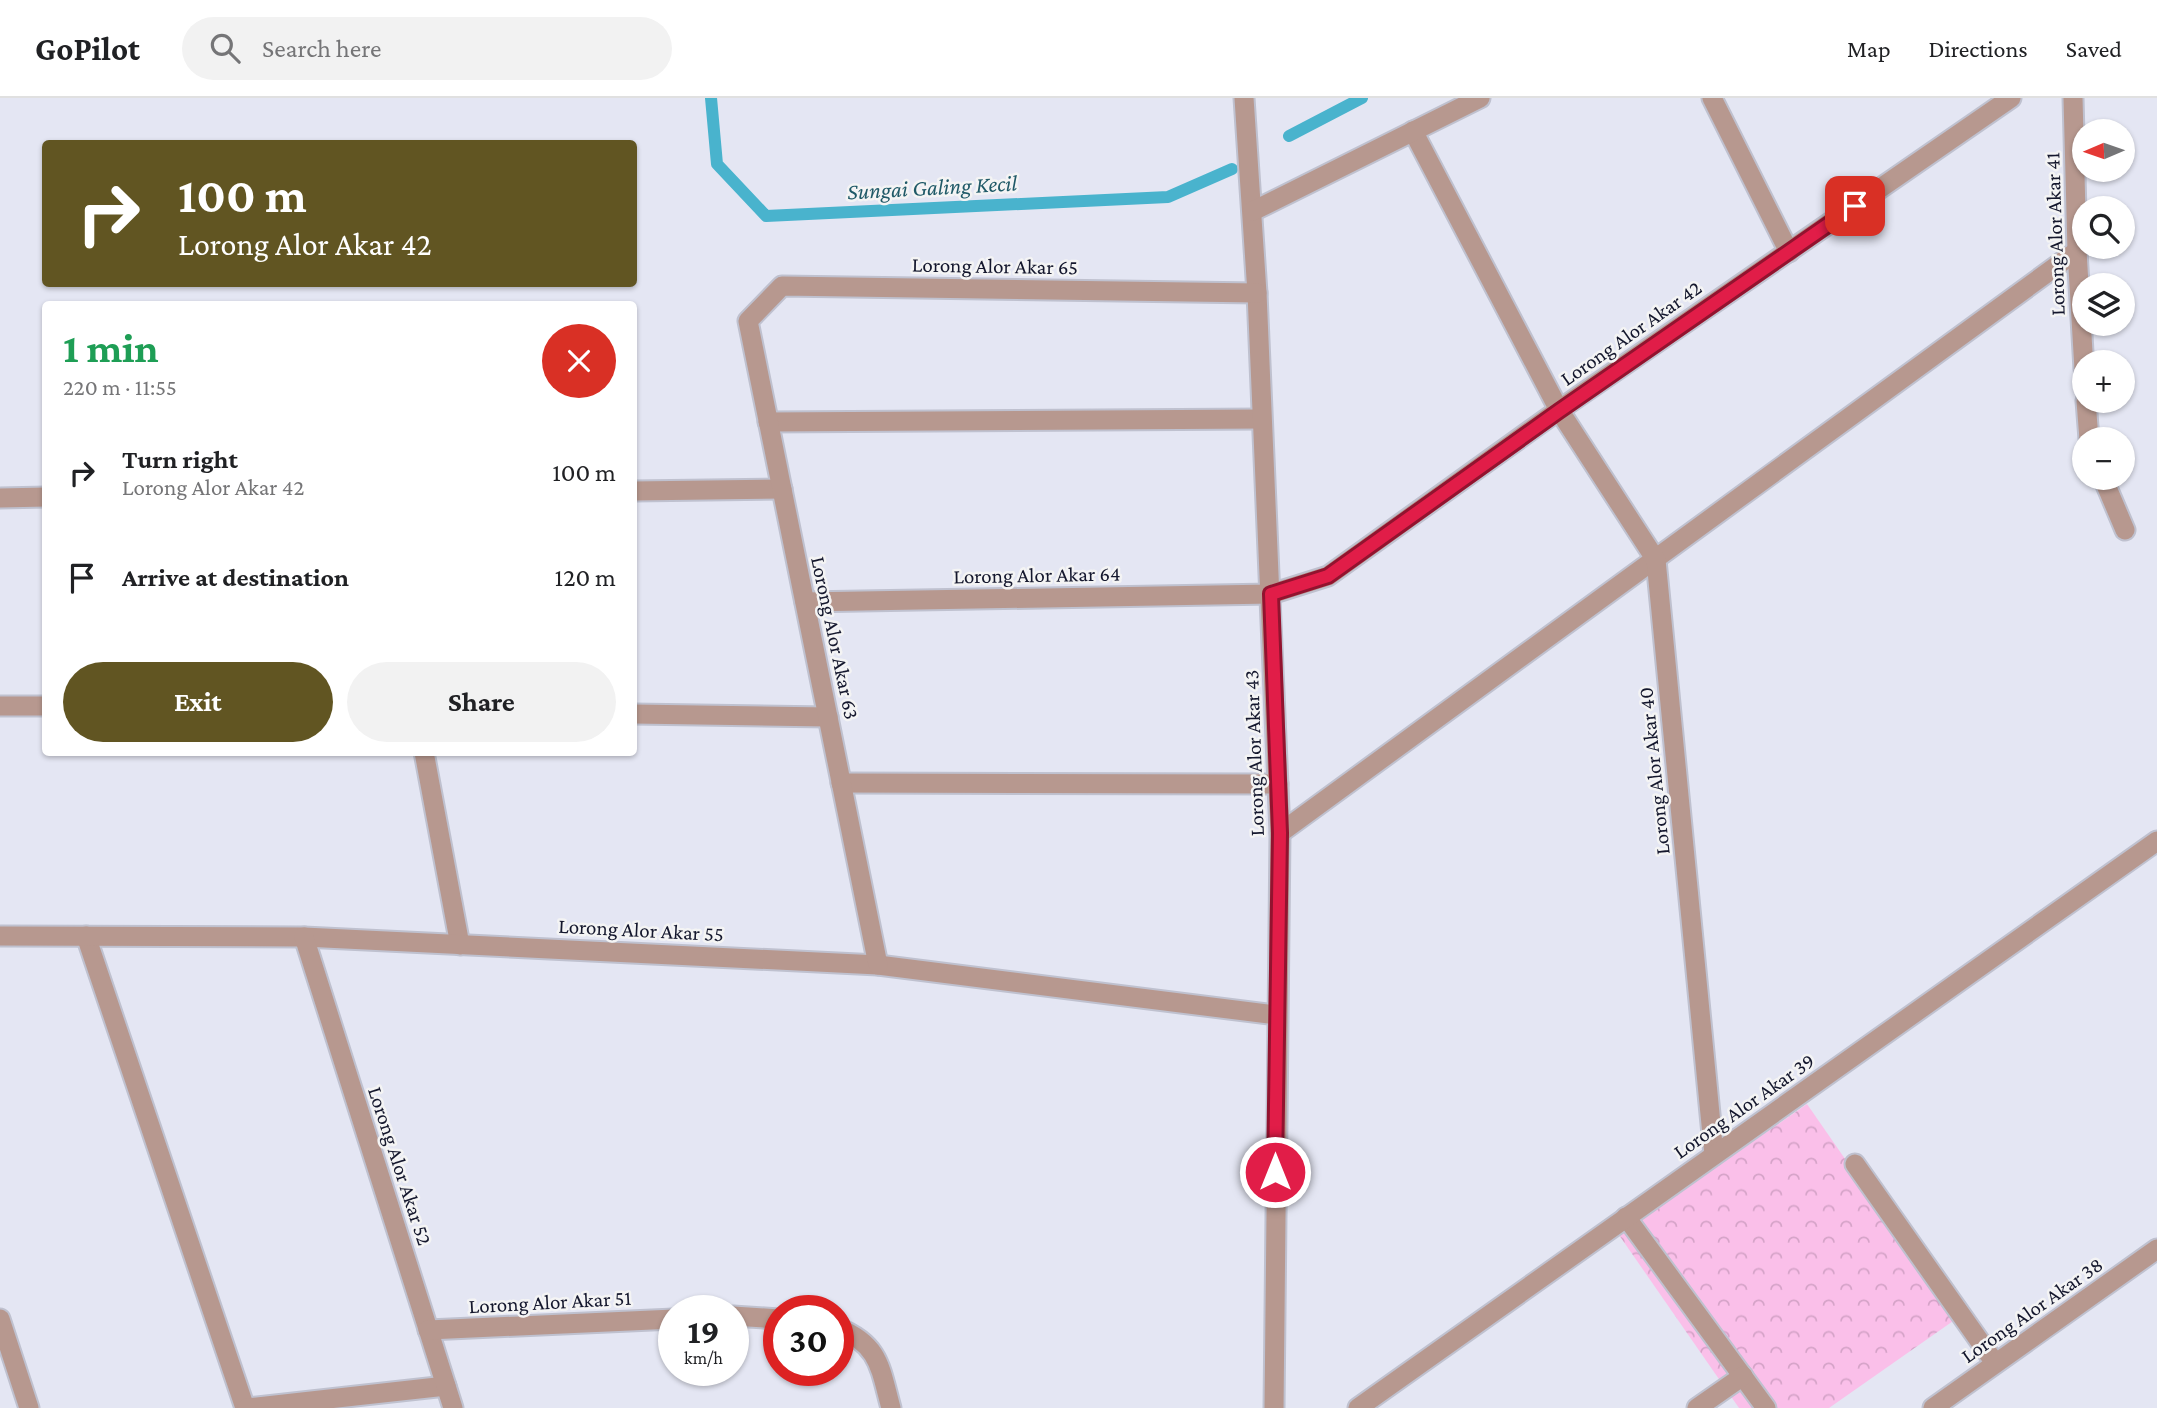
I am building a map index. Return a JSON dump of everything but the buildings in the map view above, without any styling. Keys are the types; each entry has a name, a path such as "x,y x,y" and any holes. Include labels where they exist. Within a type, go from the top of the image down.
{"street":[{"name":"Lorong Alor Akar 43","path":"1244,98 1253,211 1280,833 1276,1015 1274,1408"},
{"path":"1253,211 1480,98"},
{"path":"1712,98 1789,252"},
{"name":"Lorong Alor Akar 42","path":"1271,594 1328,576 1559,411 2011,98"},
{"name":"Lorong Alor Akar 41","path":"2073,98 2076,196"},
{"name":"Lorong Alor Akar 40","path":"1413,131 1559,411 1656,559 1714,1155"},
{"path":"1280,833 2072,255"},
{"name":"Lorong Alor Akar 41","path":"2077,259 2083,350"},
{"name":"Lorong Alor Akar 65","path":"748,321 782,286 1257,293"},
{"name":"Lorong Alor Akar 63","path":"748,321 878,965"},
{"path":"768,422 1261,419"},
{"path":"637,491 782,489"},
{"path":"2108,490 2124,530"},
{"path":"0,498 42,497"},
{"name":"Lorong Alor Akar 64","path":"804,602 1271,594"},
{"path":"0,706 42,706"},
{"path":"637,714 828,717"},
{"path":"425,756 460,945"},
{"path":"841,783 1278,784"},
{"name":"Lorong Alor Akar 39","path":"1357,1408 2157,841"},
{"name":"Lorong Alor Akar 55","path":"0,936 304,937 878,965 1276,1015"},
{"path":"86,936 246,1408 446,1386"},
{"name":"Lorong Alor Akar 52","path":"304,937 453,1408"},
{"path":"1856,1164 1995,1363"},
{"path":"1626,1217 1766,1408"},
{"name":"Lorong Alor Akar 38","path":"1933,1408 2157,1249"},
{"path":"0,1319 29,1408"},
{"name":"Lorong Alor Akar 51","path":"428,1330 658,1320"},
{"path":"854,1336 867,1342 877,1358 891,1408"},
{"path":"1697,1408 1743,1376"}],"green space":[{"path":"1807,1104 1956,1319 1829,1408 1739,1408 1619,1235"}],"waterway":[{"name":"Sungai Galing Kecil","path":"711,98 717,164 766,216 1168,197 1232,169"},
{"name":"Sungai Galing Kecil","path":"1289,136 1362,98"}],"route":[{"path":"1275,1172 1280,833 1271,594 1328,576 1559,411 1855,206"}]}
